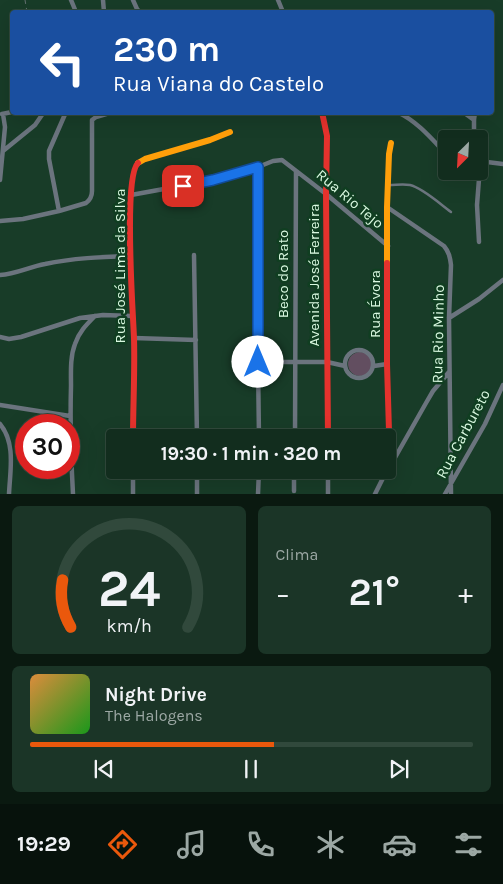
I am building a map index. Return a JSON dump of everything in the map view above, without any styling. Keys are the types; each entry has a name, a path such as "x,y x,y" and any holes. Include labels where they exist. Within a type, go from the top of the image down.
{"street":[{"path":"0,180 5,127 1,114"},
{"path":"3,151 35,125 42,115"},
{"path":"59,211 49,151 65,115"},
{"path":"0,220 23,219 59,211 89,201 92,191 92,120 103,115"},
{"name":"Avenida José Ferreira","path":"323,115 327,136 328,429"},
{"path":"402,115 424,132 438,146"},
{"path":"467,115 474,120"},
{"path":"474,130 475,115"},
{"name":"Rua José Lima da Silva","path":"133,429 134,338 130,256 131,195 134,167 140,161 230,132"},
{"name":"Rua Évora","path":"388,429 387,207 391,143"},
{"name":"Rua Rio Tejo","path":"258,167 273,161 282,160 388,246"},
{"path":"488,161 503,162"},
{"path":"131,195 213,180 258,167 259,429"},
{"name":"Beco do Rato","path":"294,429 296,171"},
{"path":"479,180 477,205 479,242"},
{"name":"Rua Rio Minho","path":"387,207 424,231 448,251 451,265 449,318 451,494"},
{"path":"194,255 197,429"},
{"path":"0,276 16,273 42,264 66,260 130,256"},
{"path":"449,318 479,299 503,280"},
{"path":"0,336 9,339 21,337 74,320 95,316 132,316"},
{"path":"70,414 74,346 83,328 95,316"},
{"path":"134,338 196,340"},
{"path":"362,349 372,357 374,366 370,374 362,378 353,377 346,370 345,362 349,354 362,349"},
{"path":"258,362 327,362 345,366"},
{"path":"374,366 387,364"},
{"path":"396,454 430,397 449,372"},
{"name":"Rua Carbureto","path":"445,494 485,424 503,385"},
{"path":"0,405 57,414"},
{"path":"0,424 9,443 10,494"},
{"path":"72,479 72,494"},
{"path":"133,479 133,494"},
{"path":"197,479 197,494"},
{"path":"258,494 259,479"},
{"path":"294,479 294,491"},
{"path":"328,479 328,494"},
{"path":"375,494 382,479"}],"lane":[{"path":"388,186 402,184 412,186 451,212"}],"shaded area":[{"path":"360,352 369,355 372,364 369,373 360,376 351,373 348,364 351,355"}],"traffic: slow":[{"path":"138,163 145,159 210,140 230,132"},
{"path":"387,263 387,207 391,143"}],"traffic: jam":[{"path":"323,115 327,136 328,429"},
{"path":"133,429 134,350 130,218 133,174 138,163"},
{"path":"387,263 389,429"}],"route":[{"path":"183,186 213,180 258,167 258,362"}]}
